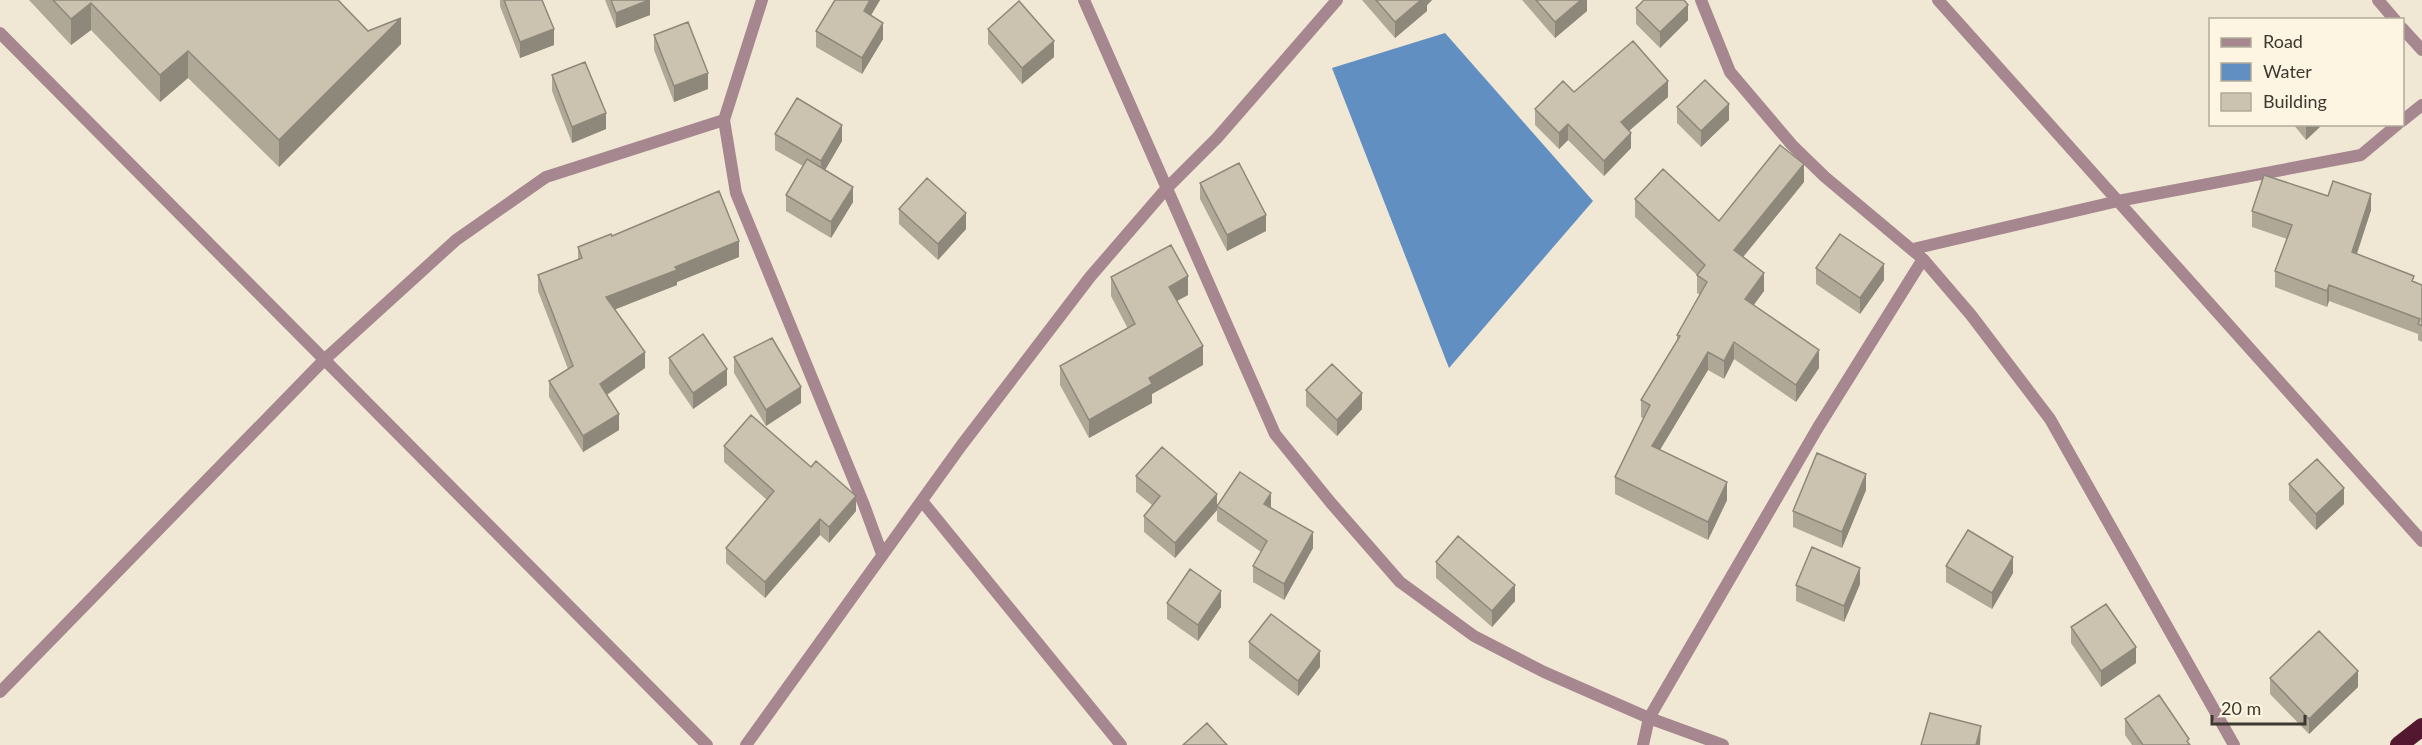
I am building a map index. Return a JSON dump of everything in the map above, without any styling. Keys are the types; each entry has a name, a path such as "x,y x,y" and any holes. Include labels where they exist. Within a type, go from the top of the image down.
{"highway":[{"path":"2399,745 2422,727"}],"street":[{"path":"762,0 724,120 736,193 882,554"},
{"path":"1084,0 1275,434 1400,582 1474,636 1544,672 1649,718 1723,745"},
{"path":"746,745 882,554 1034,348 1090,277 1166,189 1217,138 1337,0"},
{"path":"1701,0 1730,72 1776,127 1825,177 1923,259 1971,315 2050,419 2234,745"},
{"path":"1938,0 2422,541"},
{"path":"2378,0 2393,18"},
{"path":"2404,29 2422,50"},
{"path":"0,33 707,745"},
{"path":"2404,120 2422,105"},
{"path":"0,692 324,360 456,240 546,177 724,120"},
{"path":"1913,249 2118,201 2361,155 2396,126"},
{"path":"1643,745 1649,718 1817,429 1923,259"},
{"path":"922,501 1122,745"}],"water":[{"path":"1445,33 1593,201 1449,368 1332,68"}],"building":[{"path":"53,0 338,0 368,31 401,18 279,140 188,51 160,75 91,3 71,19"},
{"path":"504,0 542,0 554,29 520,42"},
{"path":"611,0 649,0 616,13"},
{"path":"835,0 870,0 864,11 883,23 862,58 816,31"},
{"path":"1376,0 1421,0 1395,22"},
{"path":"1536,0 1581,0 1555,22"},
{"path":"1644,0 1684,0 1688,5 1660,32 1636,8"},
{"path":"1019,1 1054,41 1022,68 988,29"},
{"path":"688,22 708,73 674,86 654,35"},
{"path":"1633,41 1668,81 1621,122 1631,133 1604,161 1568,124 1559,133 1535,109 1563,81 1574,92"},
{"path":"585,62 606,113 572,127 552,75"},
{"path":"1705,80 1729,104 1701,131 1677,107"},
{"path":"797,98 842,125 821,161 775,134"},
{"path":"1780,145 1804,164 1734,250 1764,273 1745,299 1819,350 1796,385 1734,342 1724,361 1708,352 1652,446 1727,482 1708,522 1615,477 1650,405 1641,400 1680,336 1677,335 1707,282 1697,275 1705,265 1635,199 1663,169 1719,221"},
{"path":"807,159 853,187 831,222 786,195"},
{"path":"1239,163 1266,215 1227,235 1200,183"},
{"path":"2264,175 2328,196 2333,181 2371,194 2352,252 2414,276 2412,281 2422,285 2422,326 2418,324 2420,319 2329,285 2327,291 2275,271 2292,225 2252,211"},
{"path":"927,178 966,213 938,244 899,209"},
{"path":"719,191 739,241 675,267 677,270 606,297 645,352 600,384 619,414 583,436 549,381 573,366 538,275 582,258 578,247 611,234 612,236"},
{"path":"1840,234 1884,264 1860,298 1816,268"},
{"path":"1171,245 1188,276 1169,287 1203,346 1149,378 1152,384 1089,420 1060,366 1135,324 1111,277"},
{"path":"703,334 727,369 693,393 669,358"},
{"path":"772,338 801,387 766,410 734,357"},
{"path":"1332,364 1362,393 1337,420 1306,390"},
{"path":"751,415 811,467 816,461 856,496 829,527 820,519 765,582 726,548 774,491 724,446"},
{"path":"1162,447 1217,494 1175,543 1144,516 1160,496 1136,476"},
{"path":"1817,453 1866,474 1842,532 1793,511"},
{"path":"2317,459 2344,488 2316,514 2289,484"},
{"path":"1240,472 1271,493 1264,504 1313,532 1284,584 1253,566 1267,541 1217,506"},
{"path":"1968,530 2013,557 1992,593 1946,566"},
{"path":"1458,536 1515,585 1492,611 1436,562"},
{"path":"1812,547 1860,568 1844,606 1796,585"},
{"path":"1190,569 1221,591 1198,625 1167,603"},
{"path":"2106,604 2136,647 2101,671 2071,627"},
{"path":"1271,614 1320,651 1298,681 1249,642"},
{"path":"2319,631 2358,671 2309,719 2270,678"},
{"path":"2159,695 2189,739 2187,741 2190,745 2143,745 2125,719"},
{"path":"1930,713 1981,726 1976,745 1921,745"},
{"path":"1207,723 1227,745 1183,745"}]}
